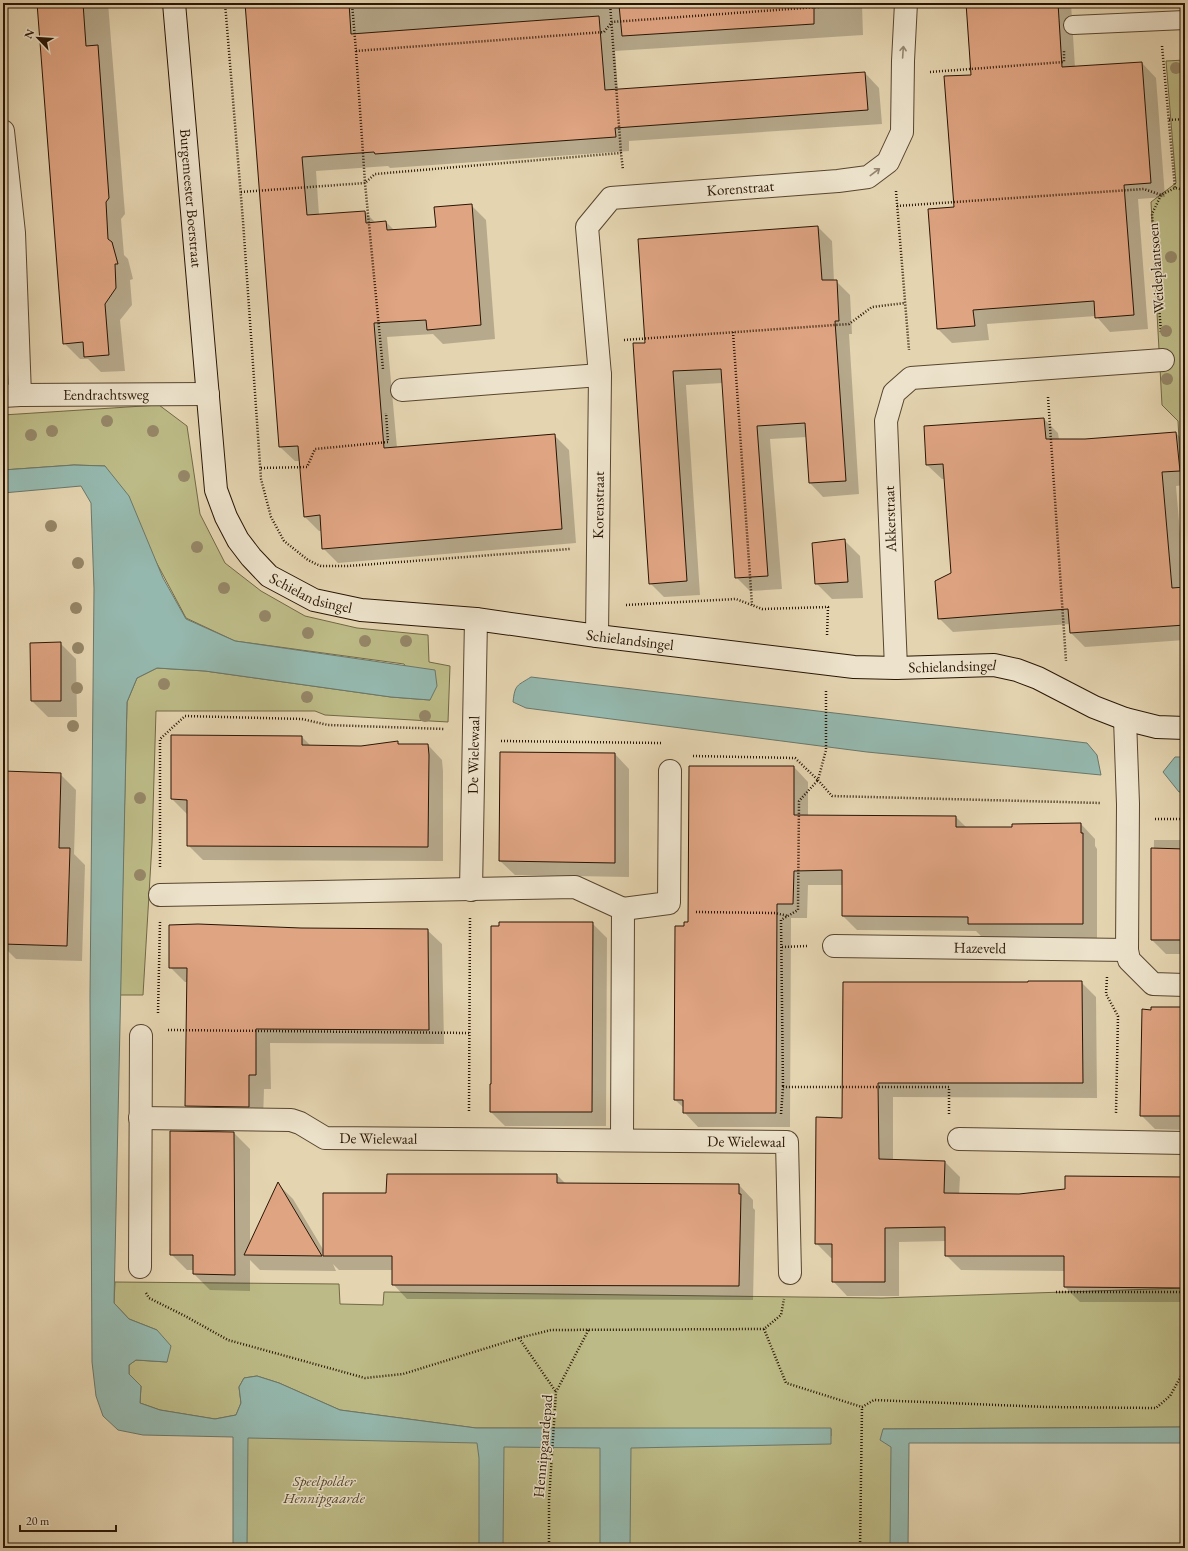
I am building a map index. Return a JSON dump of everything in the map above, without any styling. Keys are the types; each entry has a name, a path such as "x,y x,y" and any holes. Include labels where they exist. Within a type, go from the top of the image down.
{"street":[{"name":"Burgemeester Boerstraat","path":"174,3 208,394"},
{"name":"Korenstraat","path":"597,636 600,375 587,226 611,198 838,181 868,177 888,162 902,132 902,74 906,3"},
{"path":"3,131 14,233 12,395"},
{"path":"911,378 1163,360"},
{"path":"394,390 600,375"},
{"name":"Akkerstraat","path":"896,668 886,421 894,393 911,378"},
{"name":"Eendrachtsweg","path":"12,395 208,394"},
{"name":"Schielandsingel","path":"208,394 216,490 226,517 238,540 251,557 269,576 314,600 361,610 476,619 597,636 854,667 896,668 994,665 1017,670 1038,678 1094,707 1125,719 1157,727 1185,728"},
{"name":"De Wielewaal","path":"471,890 476,619"},
{"path":"1125,719 1128,804 1117,949 1153,984 1185,985"},
{"path":"160,895 575,887 624,909 669,903 670,770"},
{"path":"622,1140 624,909"},
{"name":"Hazeveld","path":"834,946 1117,949"},
{"path":"140,1267 140,1118 146,1032"},
{"name":"De Wielewaal","path":"140,1118 291,1120 300,1123 325,1138 787,1142 790,1273"},
{"path":"959,1139 1185,1143"}],"lane":[{"path":"1073,26 1185,20"}],"path":[{"path":"225,3 241,192 262,479 271,517 284,541 308,560 321,566 348,566 598,547"},
{"path":"261,468 307,467 315,449 388,442 394,390 365,183 352,3"},
{"path":"610,3 621,154 626,197"},
{"path":"356,51 604,32 612,22 872,3"},
{"path":"1160,22 1175,188"},
{"path":"902,74 1064,62 1064,27 1073,26"},
{"path":"1169,120 1185,119"},
{"path":"241,192 365,183 376,174 621,154"},
{"path":"888,162 895,179 911,378"},
{"path":"897,206 1144,188 1161,195 1175,188 1185,190"},
{"name":"Weideplantsoen","path":"1161,195 1152,214 1163,360"},
{"path":"597,342 849,324 872,307 905,303"},
{"path":"733,332 752,605"},
{"path":"1045,368 1067,659 1054,686"},
{"path":"598,608 646,603 736,598 762,609 828,607 826,750 818,780 799,801 798,910 782,920 782,1087 779,1142"},
{"path":"146,1032 158,1021 160,739 184,716 302,719 328,725 474,730 490,741 664,744"},
{"path":"670,770 683,755 795,758 832,796 1128,804 1140,818 1185,819"},
{"path":"469,1139 471,890"},
{"path":"669,903 678,912 775,913 788,916"},
{"path":"1115,1142 1118,1016 1106,994 1117,949"},
{"path":"146,1032 160,1030 470,1033"},
{"path":"782,1087 949,1087 949,1126 959,1139"},
{"path":"140,1267 139,1281 149,1298 228,1340 365,1378 404,1374 519,1338 551,1330 764,1329 782,1315 790,1273"},
{"path":"1056,1292 1185,1292"},
{"path":"764,1329 786,1383 862,1407 874,1400 1047,1407 1156,1408 1170,1396 1185,1369"},
{"name":"Hennipgaardepad","path":"549,1548 549,1500 556,1392 589,1330"},
{"path":"519,1338 556,1392"},
{"path":"860,1548 862,1407"}],"green space":[{"path":"1185,60 1185,478 1181,478 1178,421 1162,405 1151,202 1176,183 1166,61"},
{"path":"159,405 187,426 200,514 225,563 261,591 305,616 357,628 428,635 429,662 450,666 448,722 325,715 315,711 156,711 152,844 143,995 120,995 127,702 137,678 157,668 205,671 391,697 430,700 404,664 235,641 186,618 105,466 74,465 3,470 3,415"},
{"name":"Speelpolder Hennipgaarde","path":"115,1282 339,1284 340,1304 383,1305 384,1292 882,1298 1185,1288 1185,1427 883,1429 903,1437 902,1548 238,1548 238,1430 831,1436 831,1429 476,1428 340,1410 279,1383 257,1376 244,1378 239,1387 241,1403 236,1415 215,1419 160,1410 140,1403 141,1386 129,1374 129,1365 136,1360 167,1362 157,1330 129,1319 114,1303"}],"water":[{"path":"74,465 105,466 129,496 163,578 186,619 235,641 435,670 437,686 430,700 391,697 205,671 157,668 137,678 127,702 114,1303 129,1319 157,1330 171,1346 167,1362 136,1360 129,1365 129,1374 141,1386 140,1403 160,1410 215,1419 236,1415 241,1403 239,1387 244,1378 257,1376 279,1383 340,1410 476,1428 831,1428 831,1444 631,1448 630,1548 600,1548 600,1448 504,1447 503,1548 479,1548 479,1458 477,1443 248,1438 247,1548 233,1548 233,1437 143,1435 118,1430 103,1416 96,1396 92,1362 90,996 94,589 91,503 81,486 3,493 3,470"},
{"path":"531,677 1087,743 1097,755 1101,775 867,752 526,708 513,702 518,686"},
{"path":"1175,757 1185,757 1185,792 1179,792 1163,772"},
{"path":"1185,1427 1185,1443 909,1443 908,1548 890,1548 891,1447 880,1440 883,1429"}],"building":[{"path":"37,3 83,3 86,46 98,45 109,198 106,202 108,239 112,242 118,264 115,264 116,288 105,304 109,355 84,357 83,342 63,344"},
{"path":"245,3 349,3 351,34 599,16 605,90 865,72 868,110 615,128 616,137 375,154 374,152 302,157 307,215 365,211 366,223 386,221 387,230 436,227 434,207 472,204 481,325 427,330 426,320 374,323 384,448 555,434 562,529 322,549 320,515 304,517 298,446 279,447"},
{"path":"651,3 814,3 814,24 622,36 619,5"},
{"path":"966,3 1058,3 1062,67 1142,62 1151,183 1124,185 1134,315 1095,318 1094,301 973,310 975,326 937,329 928,209 954,207 944,76 971,75"},
{"path":"818,226 822,280 837,280 839,321 835,321 846,481 809,483 805,423 757,426 768,576 735,578 721,369 673,371 687,581 649,584 633,343 645,343 638,239"},
{"path":"1044,418 1046,439 1085,439 1176,432 1180,471 1162,472 1172,588 1185,587 1185,625 1070,633 1068,609 938,619 935,581 951,573 943,464 926,465 924,426"},
{"path":"845,539 848,582 815,584 812,543"},
{"path":"61,642 61,701 31,701 30,643"},
{"path":"171,735 302,736 302,745 361,746 398,741 398,744 428,744 428,847 187,846 187,800 171,799"},
{"path":"500,752 615,753 615,863 499,861"},
{"path":"689,766 794,766 794,815 956,816 956,827 1012,827 1012,824 1081,823 1081,833 1083,833 1083,924 968,924 968,917 842,916 842,870 794,871 793,904 777,904 776,1113 683,1113 683,1100 674,1100 675,926 684,926 684,922 688,922"},
{"path":"3,771 61,773 59,848 70,848 67,946 3,944"},
{"path":"1151,848 1185,849 1185,940 1151,940"},
{"path":"499,922 593,922 592,1112 490,1112 491,926 499,926"},
{"path":"198,924 301,928 428,929 429,1030 256,1029 256,1075 249,1075 249,1107 185,1106 187,968 169,968 169,925"},
{"path":"1082,981 1083,1083 878,1083 879,1159 945,1161 944,1193 1019,1194 1065,1189 1065,1176 1185,1177 1185,1288 1064,1287 1064,1256 945,1256 945,1227 885,1228 885,1282 832,1282 832,1244 815,1244 816,1117 842,1118 843,982"},
{"path":"1151,1007 1185,1007 1185,1116 1140,1116 1142,1009 1151,1010"},
{"path":"170,1131 234,1132 235,1275 193,1274 193,1255 170,1255"},
{"path":"387,1174 557,1174 557,1183 739,1184 739,1194 741,1194 739,1286 392,1285 392,1256 323,1256 323,1193 386,1193"},
{"path":"278,1182 322,1256 244,1255"}]}
